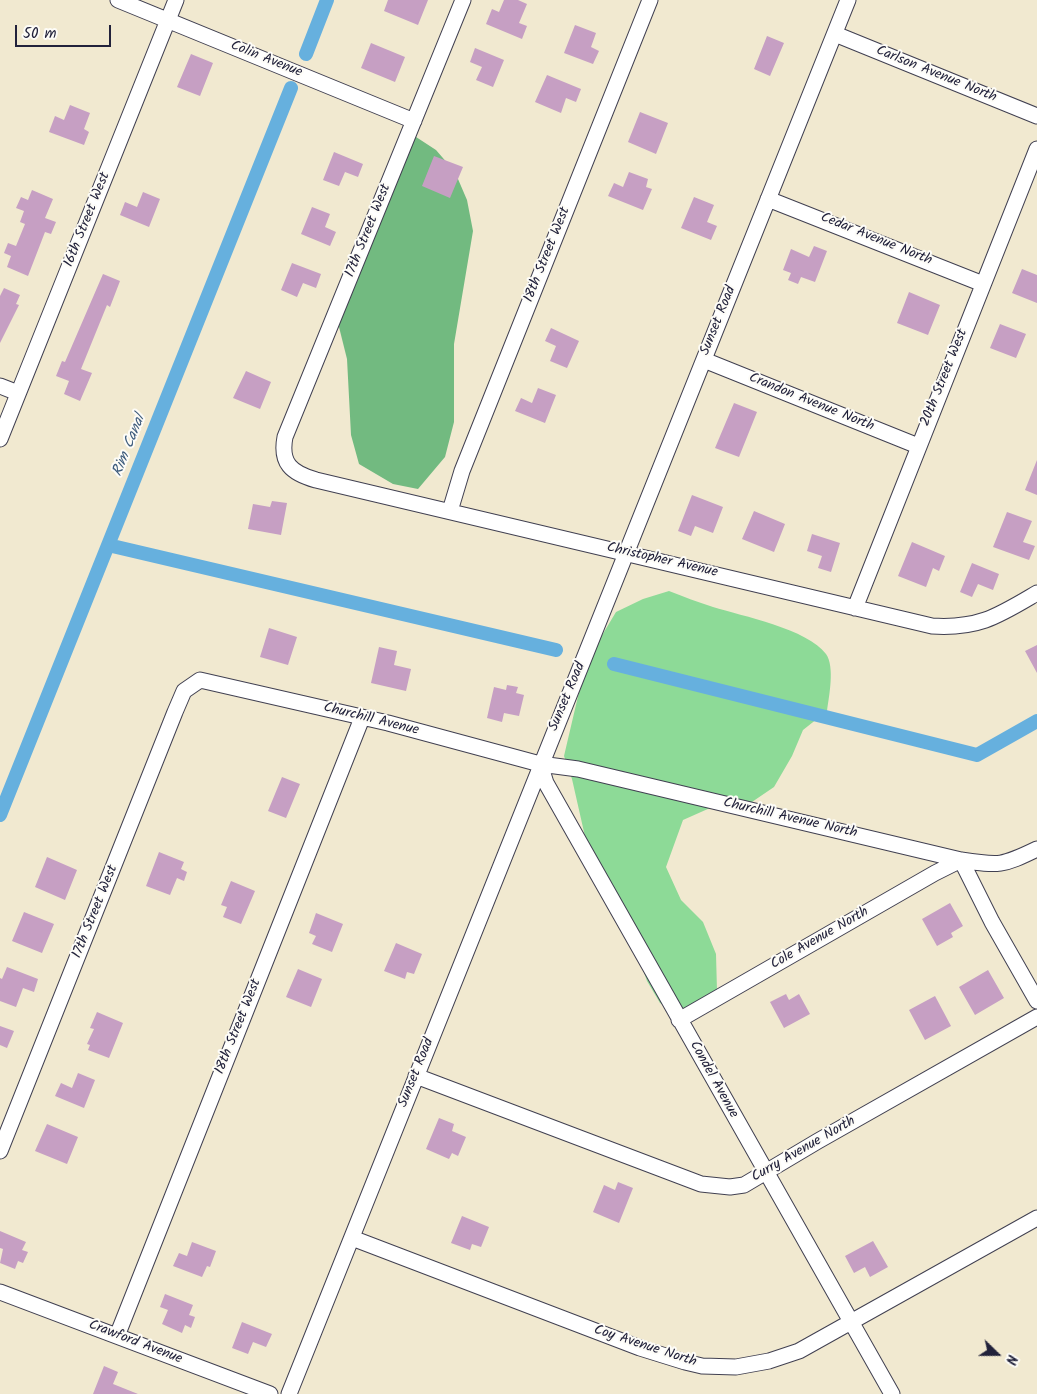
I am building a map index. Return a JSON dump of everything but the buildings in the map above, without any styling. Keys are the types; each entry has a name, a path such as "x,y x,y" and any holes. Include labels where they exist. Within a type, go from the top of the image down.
{"street":[{"name":"Colin Avenue","path":"118,0 414,121"},
{"name":"16th Street West","path":"0,439 176,0"},
{"name":"17th Street West","path":"286,464 282,451 284,437 463,0"},
{"name":"18th Street West","path":"450,511 469,453 650,0"},
{"name":"Sunset Road","path":"289,1394 540,764 627,553 848,0"},
{"name":"Carlson Avenue North","path":"834,34 1037,116"},
{"name":"20th Street West","path":"855,608 1037,149"},
{"name":"Cedar Avenue North","path":"768,198 983,284"},
{"name":"Crandon Avenue North","path":"704,360 918,446"},
{"path":"0,386 18,394"},
{"name":"Christopher Avenue","path":"286,464 302,476 932,626 967,626 998,616 1037,593"},
{"name":"17th Street West","path":"0,1151 175,712 184,691 200,680"},
{"name":"Churchill Avenue","path":"200,680 362,718 540,764"},
{"name":"18th Street West","path":"117,1336 362,718"},
{"name":"Churchill Avenue North","path":"540,764 578,769 961,860 995,866 1009,862 1037,849"},
{"name":"Condel Avenue","path":"540,764 546,783 850,1323 892,1394"},
{"path":"961,860 992,922 1037,1001"},
{"name":"Cole Avenue North","path":"679,1020 935,873 961,860"},
{"name":"Curry Avenue North","path":"416,1076 701,1184 715,1187 744,1186 1037,1017"},
{"name":"Coy Avenue North","path":"352,1238 640,1348 702,1366 736,1367 769,1361 799,1351 1037,1218"},
{"name":"Crawford Avenue","path":"0,1292 270,1394"}],"green space":[{"path":"413,135 436,150 455,172 467,200 473,231 454,344 454,422 445,457 418,489 393,484 359,464 351,435 347,359 338,323"},
{"path":"669,591 713,607 774,624 805,637 826,654 831,674 827,711 803,730 792,756 774,787 749,804 710,808 683,820 666,867 681,900 703,922 716,954 717,991 681,1015 660,1003 647,981 631,935 608,909 591,863 572,779 564,756 583,675 592,652 616,612 643,599"}],"waterway":[{"name":"Rim Canal","path":"306,54 327,0"},
{"name":"Rim Canal","path":"0,815 291,88"},
{"path":"108,545 556,650"},
{"path":"614,664 977,755 1037,721"}]}
